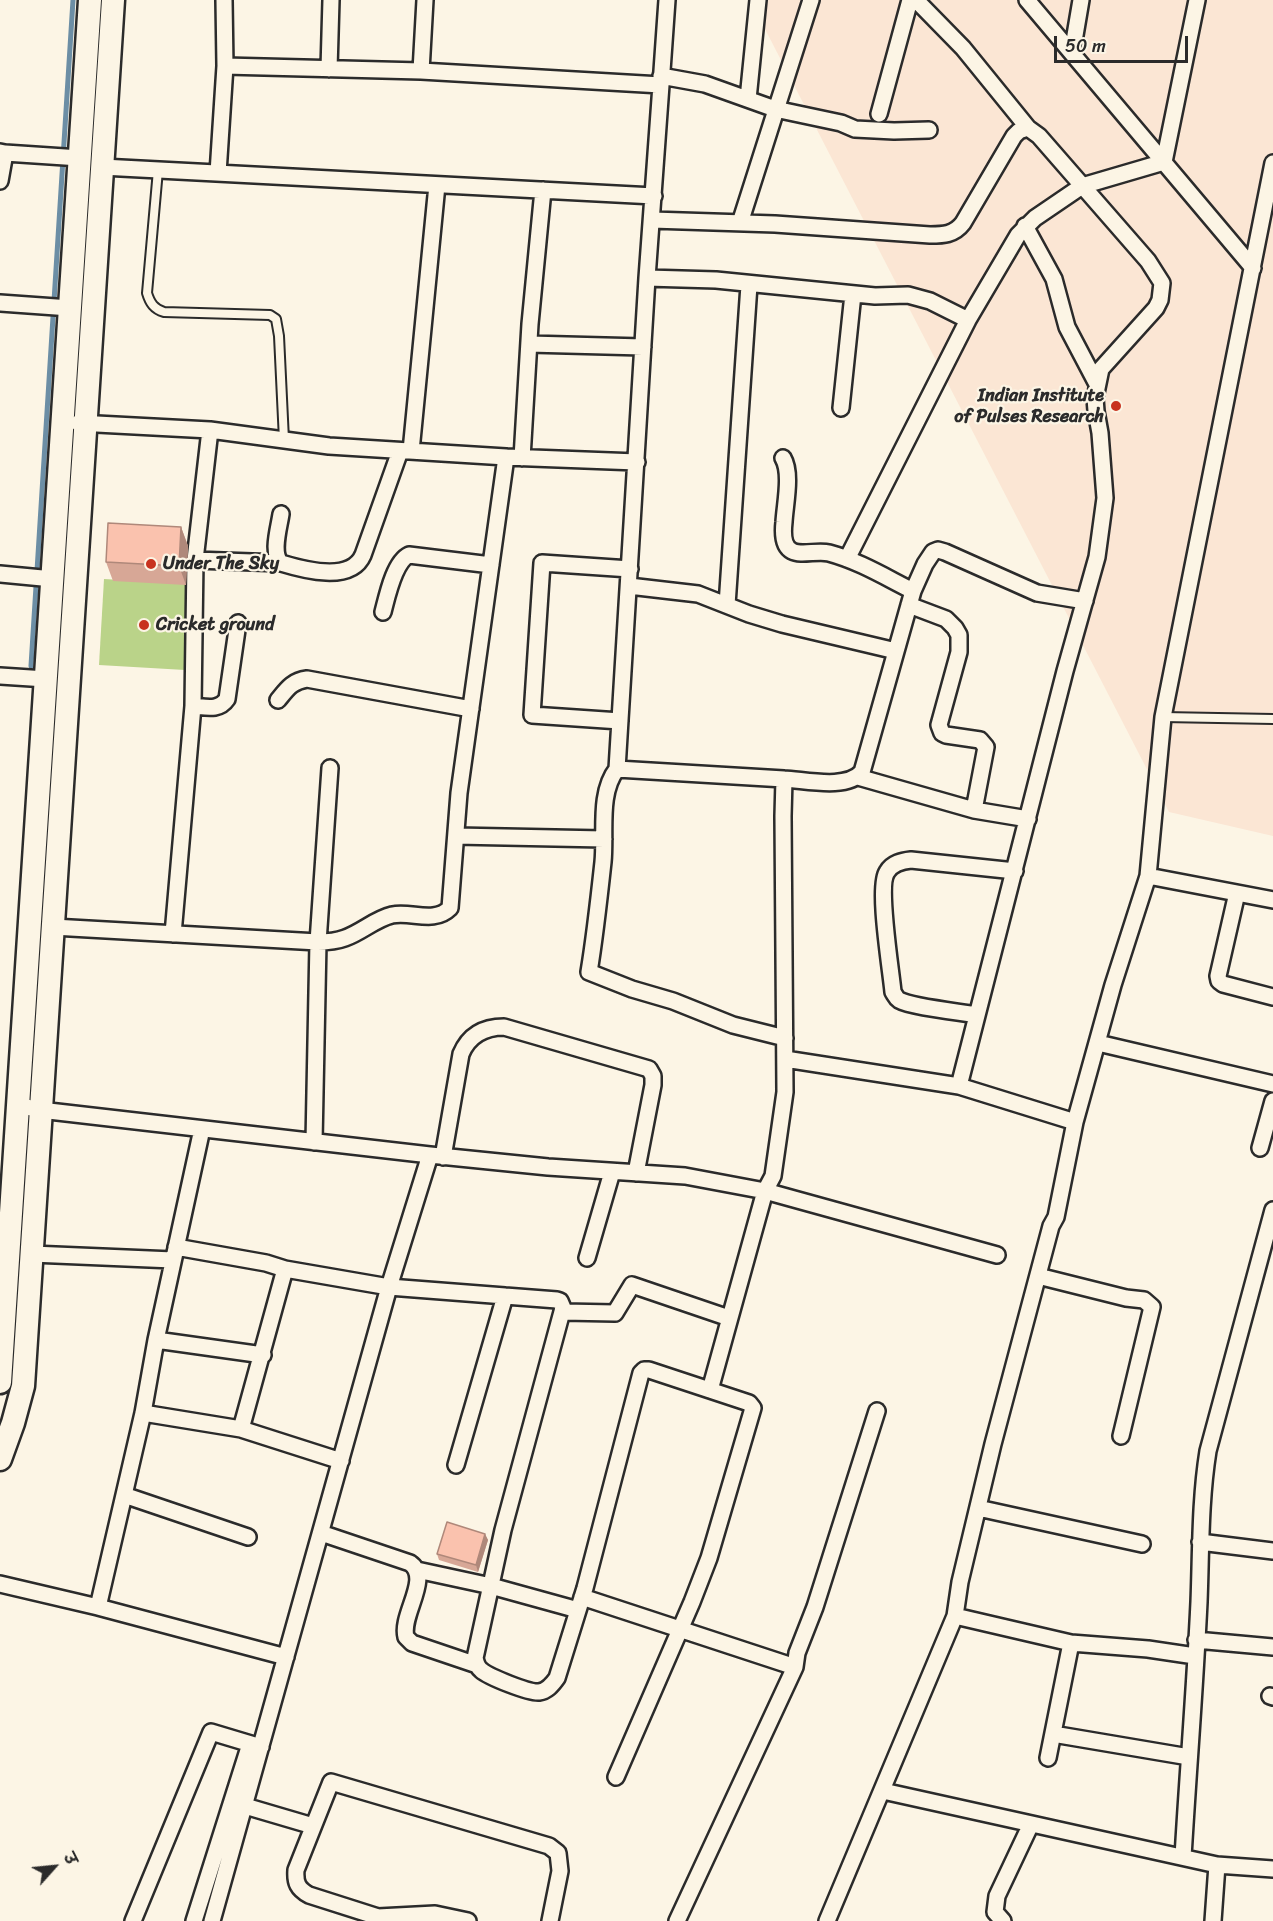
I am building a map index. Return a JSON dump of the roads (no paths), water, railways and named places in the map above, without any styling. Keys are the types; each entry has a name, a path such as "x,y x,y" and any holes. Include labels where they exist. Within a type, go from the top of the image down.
{"street":[{"path":"23,1386 0,1381 90,0"},
{"path":"0,1459 13,1424 23,1386 113,0"},
{"path":"218,173 225,66 224,0"},
{"path":"329,69 331,0"},
{"path":"421,71 425,0"},
{"path":"667,0 647,278 617,769 610,778 606,798 602,871 589,972 632,989 674,1001 733,1025 785,1038"},
{"path":"748,99 758,0"},
{"path":"740,223 811,0"},
{"path":"879,114 910,0"},
{"path":"916,0 963,48 1028,128 1039,136 1148,261 1162,283 1162,292 1156,308 1107,360 1101,369 1097,384 1096,411 1105,498 1097,557 959,1086"},
{"path":"1027,0 1253,268"},
{"path":"1072,53 1081,0"},
{"path":"1164,162 1197,0"},
{"path":"225,66 661,80 705,84 776,109 841,123 855,129 929,130"},
{"path":"652,220 942,235 953,232 963,223 1014,136 1028,128"},
{"path":"0,181 2,152 80,158"},
{"path":"847,559 968,320 1017,234 1082,186 1164,162"},
{"path":"827,1921 955,1616 960,1582 978,1508 1051,1226 1056,1217 1075,1122 1113,985 1148,876 1163,717 1273,162"},
{"path":"102,167 654,196"},
{"path":"195,560 281,563 341,573 356,567 406,451 437,185"},
{"path":"522,458 529,344 543,190"},
{"path":"1025,226 1054,279 1067,327 1097,384"},
{"path":"647,278 716,280 853,294 908,295 920,297 968,320"},
{"path":"727,606 749,285"},
{"path":"841,408 853,294"},
{"path":"0,303 70,308"},
{"path":"529,344 643,347"},
{"path":"63,422 210,430 329,446 522,458 637,462"},
{"path":"173,934 193,706 195,560 210,430"},
{"path":"53,927 318,942 345,938 378,920 393,915 434,916 445,913 450,908 459,793 506,457"},
{"path":"783,458 787,464 788,474 783,529 786,544 794,552 825,552 874,570 911,598 946,619 955,628 959,636 959,652 939,725 942,733 946,735 980,740 986,747 974,810"},
{"path":"281,514 276,552 281,563"},
{"path":"617,769 845,783 858,777 865,767 911,598 928,557 938,550 994,572 1037,593 1085,601"},
{"path":"383,612 396,571 404,558 409,555 491,565"},
{"path":"620,721 532,715 534,680 542,563 630,569"},
{"path":"0,574 53,579"},
{"path":"629,586 698,594 783,624 896,651"},
{"path":"193,706 221,706 226,699 238,623"},
{"path":"0,676 46,679"},
{"path":"278,700 294,682 307,679 471,709"},
{"path":"314,1142 318,942 330,768"},
{"path":"858,777 974,810 1028,819"},
{"path":"710,1390 765,1191 773,1176 785,1092 784,779"},
{"path":"456,836 604,839"},
{"path":"977,1015 899,1000 895,996 885,924 882,887 884,878 888,869 894,864 911,860 1015,871"},
{"path":"1148,876 1273,900"},
{"path":"1237,893 1218,976 1219,981 1273,998"},
{"path":"194,1921 214,1856 286,1657 389,1287 436,1156 466,1042 486,1029 504,1027 649,1069 653,1076 652,1085 636,1173"},
{"path":"1098,1043 1273,1083"},
{"path":"785,1059 959,1086 1075,1122"},
{"path":"1260,1148 1273,1101"},
{"path":"18,1105 40,1110 436,1156 612,1172 685,1176 765,1191 997,1255"},
{"path":"98,1607 143,1413 174,1253 202,1129"},
{"path":"586,1258 612,1172"},
{"path":"1183,1857 1205,1471 1208,1451 1273,1210"},
{"path":"32,1254 174,1253 266,1263 285,1269 389,1287 560,1301 563,1312 503,1530 475,1658 480,1670 527,1690 538,1692 550,1688 557,1678 580,1603 641,1372 649,1370 749,1403 753,1411 709,1558 616,1777"},
{"path":"242,1429 285,1269"},
{"path":"1038,1276 1126,1298 1144,1300 1152,1307 1121,1436"},
{"path":"563,1312 615,1313 632,1285 729,1318"},
{"path":"456,1465 505,1296"},
{"path":"156,1340 262,1355"},
{"path":"677,1921 795,1667 797,1653 877,1411"},
{"path":"143,1413 242,1429 341,1461"},
{"path":"124,1496 248,1537"},
{"path":"978,1508 1142,1544"},
{"path":"321,1533 410,1563 417,1570 580,1603 680,1630 795,1667"},
{"path":"1200,1542 1273,1551"},
{"path":"417,1570 418,1584 404,1627 405,1637 412,1643 477,1665"},
{"path":"0,1584 98,1607 286,1657"},
{"path":"955,1616 1071,1643 1148,1649 1195,1656"},
{"path":"1196,1640 1273,1647"},
{"path":"1048,1758 1071,1643"},
{"path":"133,1921 211,1732 255,1746"},
{"path":"1053,1734 1189,1757"},
{"path":"212,1921 245,1806 255,1746"},
{"path":"468,1921 435,1914 378,1917 309,1895 301,1890 296,1879 296,1870 331,1782 549,1846 558,1853 560,1871 550,1921"},
{"path":"883,1791 1217,1865 1273,1869"},
{"path":"245,1806 314,1826"},
{"path":"1003,1921 995,1912 997,1896 1031,1824"},
{"path":"214,1856 230,1861"},
{"path":"1213,1921 1217,1865"}],"lane":[{"path":"158,170 147,293 150,301 154,307 164,312 270,315 276,319 279,336 284,440"},
{"path":"1163,717 1273,719"}],"waterway":[{"path":"31,666 73,0"}],"place":[{"name":"Indian Institute of Pulses Research","path":"1116,406"},
{"name":"Under The Sky","path":"151,564"},
{"name":"Cricket ground","path":"144,625"}]}
